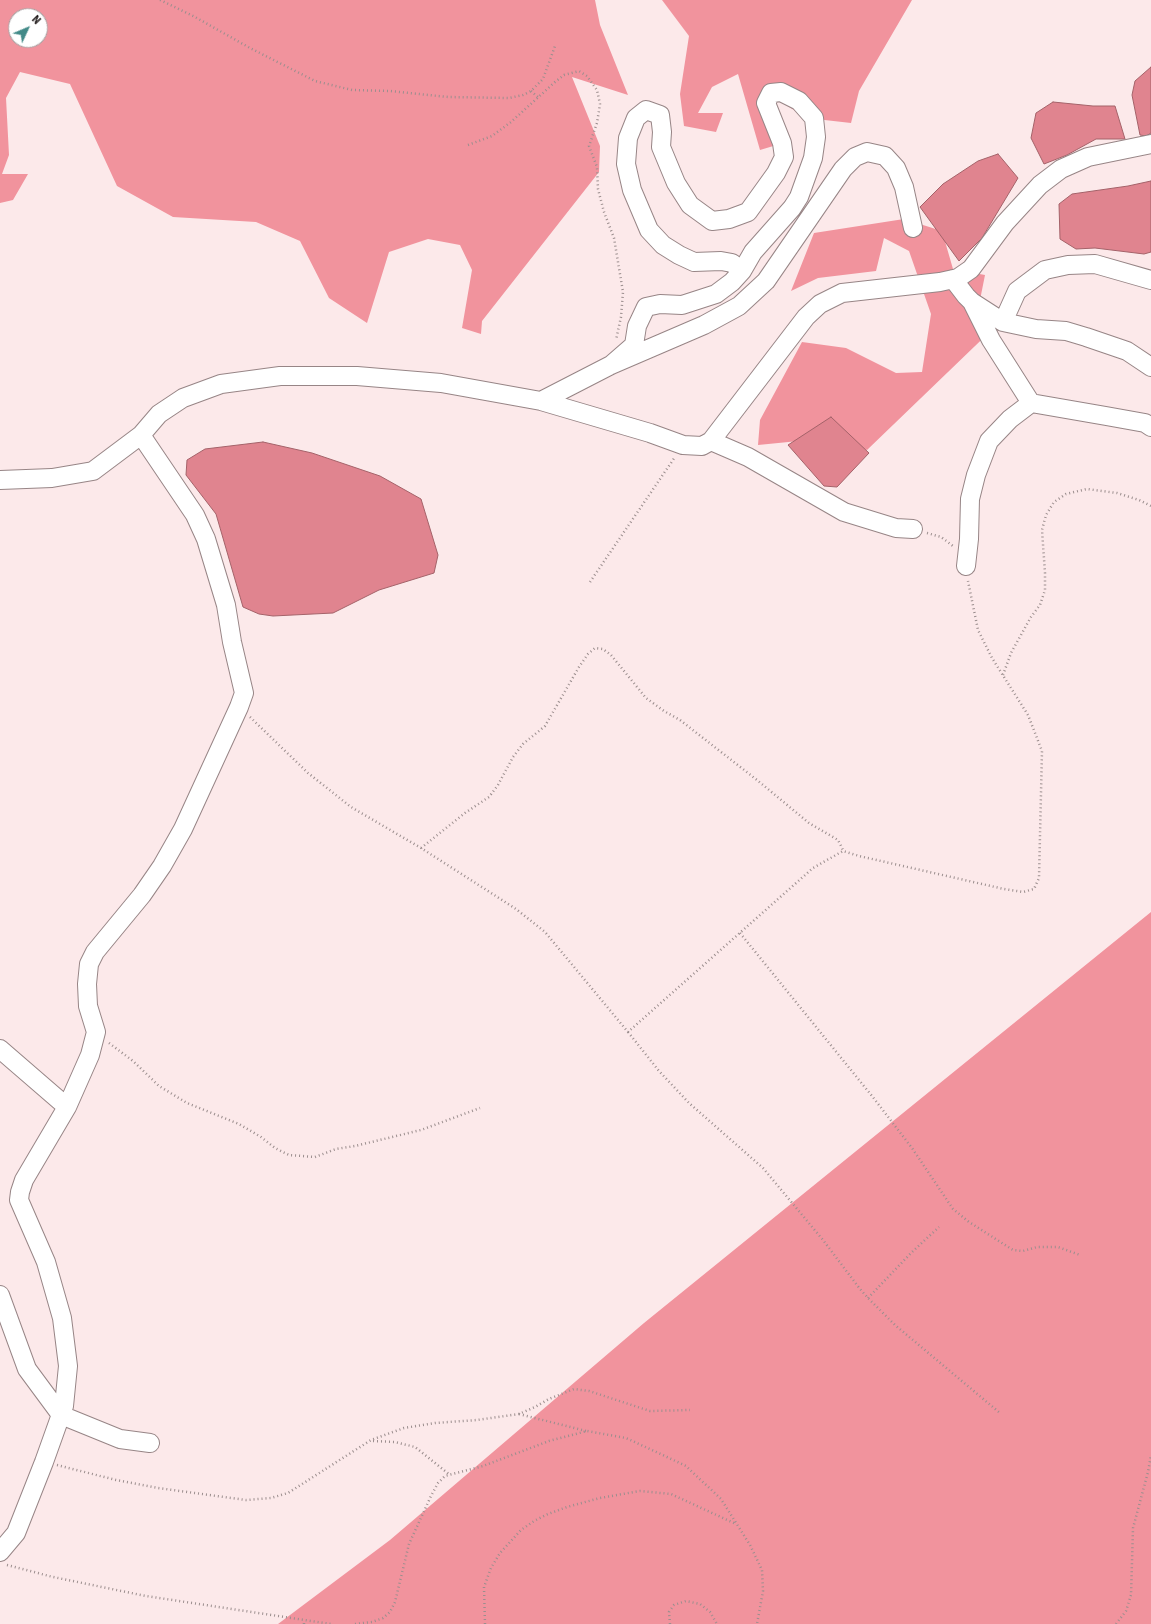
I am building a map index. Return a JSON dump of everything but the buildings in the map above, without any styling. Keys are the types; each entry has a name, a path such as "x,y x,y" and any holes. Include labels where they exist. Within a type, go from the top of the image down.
{"street":[{"path":"611,365 634,345 638,326 646,307 660,304 682,306 716,294 732,282 742,271 753,252 792,208 799,197 813,158 816,137 814,118 799,100 781,92 771,93 766,103 782,143 784,157 776,173 748,212 729,219 712,221 690,205 676,183 661,147 662,132 660,115 646,110 636,118 628,138 626,164 632,190 649,230 663,245 684,258 694,262 721,261 732,263 742,271"},
{"path":"0,480 52,478 93,471 141,435 159,414 183,398 221,384 280,376 357,376 441,383 541,401 650,433 683,445 702,446 711,441 806,317 820,304 842,293 940,282 958,278 971,269 1005,223 1040,185 1061,169 1088,157 1151,144"},
{"path":"541,401 611,365 704,325 739,306 766,281 843,169 855,157 867,152 885,156 896,168 904,187 913,228"},
{"path":"1003,322 1017,291 1045,270 1068,265 1095,264 1151,280"},
{"path":"953,279 972,302 1003,322 1036,329 1066,331 1086,337 1127,351 1151,367"},
{"path":"972,302 991,340 1031,403"},
{"path":"966,566 969,539 970,499 976,475 989,441 1010,419 1031,403 1144,423 1151,427"},
{"path":"3,1558 16,1533 61,1415 64,1406 68,1366 62,1318 46,1262 19,1200 20,1192 24,1180 67,1107 90,1055 96,1032 88,1006 87,984 89,964 95,952 142,895 162,866 183,829 244,693 232,642 226,605 206,539 195,515 141,435"},
{"path":"711,441 748,457 844,512 896,528 913,529"},
{"path":"0,1049 67,1107"},
{"path":"0,1295 27,1369 61,1415 120,1439 150,1443"}],"path":[{"path":"160,0 196,17 250,48 315,81 352,90 390,91 448,97 509,98 523,95 531,91 543,78 555,46"},
{"path":"468,145 492,136 511,122 555,82 564,76 579,71 587,76 597,90 600,104 597,123 589,146 597,167 598,189 604,212 614,238 622,292 622,316 616,339 617,349 611,365"},
{"path":"531,91 539,98"},
{"path":"590,582 683,445"},
{"path":"1003,675 1011,653 1031,617 1040,605 1045,590 1042,530 1046,515 1054,502 1066,494 1087,489 1117,493 1139,500 1151,506"},
{"path":"628,1032 813,868 843,851 1004,889 1023,892 1034,889 1039,878 1042,751 1028,715 992,658 978,630 973,610 966,566 957,549 941,537 913,529"},
{"path":"421,848 464,814 489,797 498,786 513,757 523,744 545,726 579,667 588,654 595,648 603,649 611,655 646,698 664,712 680,720 809,823 838,840 843,851"},
{"path":"239,707 308,773 351,807 421,848 516,909 545,932 689,1103 763,1168 823,1240 868,1298 896,1326 1000,1413"},
{"path":"740,934 912,1148 953,1209 969,1222 1013,1250 1023,1250 1037,1247 1058,1247 1080,1256"},
{"path":"96,1032 133,1061 159,1086 187,1103 239,1124 261,1137 275,1148 289,1155 315,1157 336,1149 355,1146 421,1130 480,1108"},
{"path":"868,1298 912,1252 939,1227"},
{"path":"44,1462 116,1480 151,1486 246,1500 271,1498 288,1493 371,1440 404,1428 435,1423 477,1420 519,1414 549,1399 574,1389 589,1391 650,1411 690,1410"},
{"path":"519,1414 587,1431 626,1438 686,1466 721,1499 750,1545 762,1570 763,1591 757,1624"},
{"path":"355,1624 372,1622 383,1618 390,1612 395,1602 409,1544 438,1483 445,1476 483,1466 549,1441 587,1431"},
{"path":"371,1440 395,1442 415,1447 450,1475"},
{"path":"1116,1624 1126,1611 1130,1595 1133,1528 1151,1455"},
{"path":"485,1624 484,1587 491,1568 500,1553 521,1530 548,1514 600,1498 640,1491 671,1494 736,1524"},
{"path":"3,1558 60,1578 138,1594 331,1624"},
{"path":"670,1624 669,1612 674,1604 686,1601 700,1604 710,1612 717,1624"}],"shaded area":[{"path":"0,0 595,0 600,25 628,95 572,77 600,146 599,172 482,321 481,334 462,328 472,270 460,245 428,239 389,252 367,323 329,298 300,241 256,222 173,217 117,186 70,84 20,72 6,98 9,155 2,174 28,174 13,200 0,203"},
{"path":"662,0 912,0 859,91 851,123 807,118 776,99 780,144 760,150 738,74 712,87 698,113 723,113 716,132 684,126 680,94 689,36"},
{"path":"1151,67 1151,133 1146,136 1140,135 1132,95 1135,81"},
{"path":"1053,102 1093,106 1115,106 1125,139 1096,139 1067,155 1044,164 1031,138 1036,113"},
{"path":"998,154 1018,178 982,238 959,261 920,207 943,184 978,161"},
{"path":"1151,181 1151,252 1144,254 1095,248 1076,249 1060,239 1059,204 1072,194"},
{"path":"904,219 942,231 953,269 985,275 976,320 1002,320 867,450 829,438 758,445 760,420 802,342 846,348 896,373 922,372 931,314 909,251 884,238 876,271 818,278 791,291 814,233"},
{"path":"831,417 869,453 837,487 824,486 788,445"},
{"path":"263,442 312,453 380,476 421,499 438,555 434,573 379,590 333,613 273,616 259,614 243,607 216,514 186,475 187,460 205,449"},
{"path":"1151,912 1151,1624 278,1624 390,1540 644,1323"}]}
